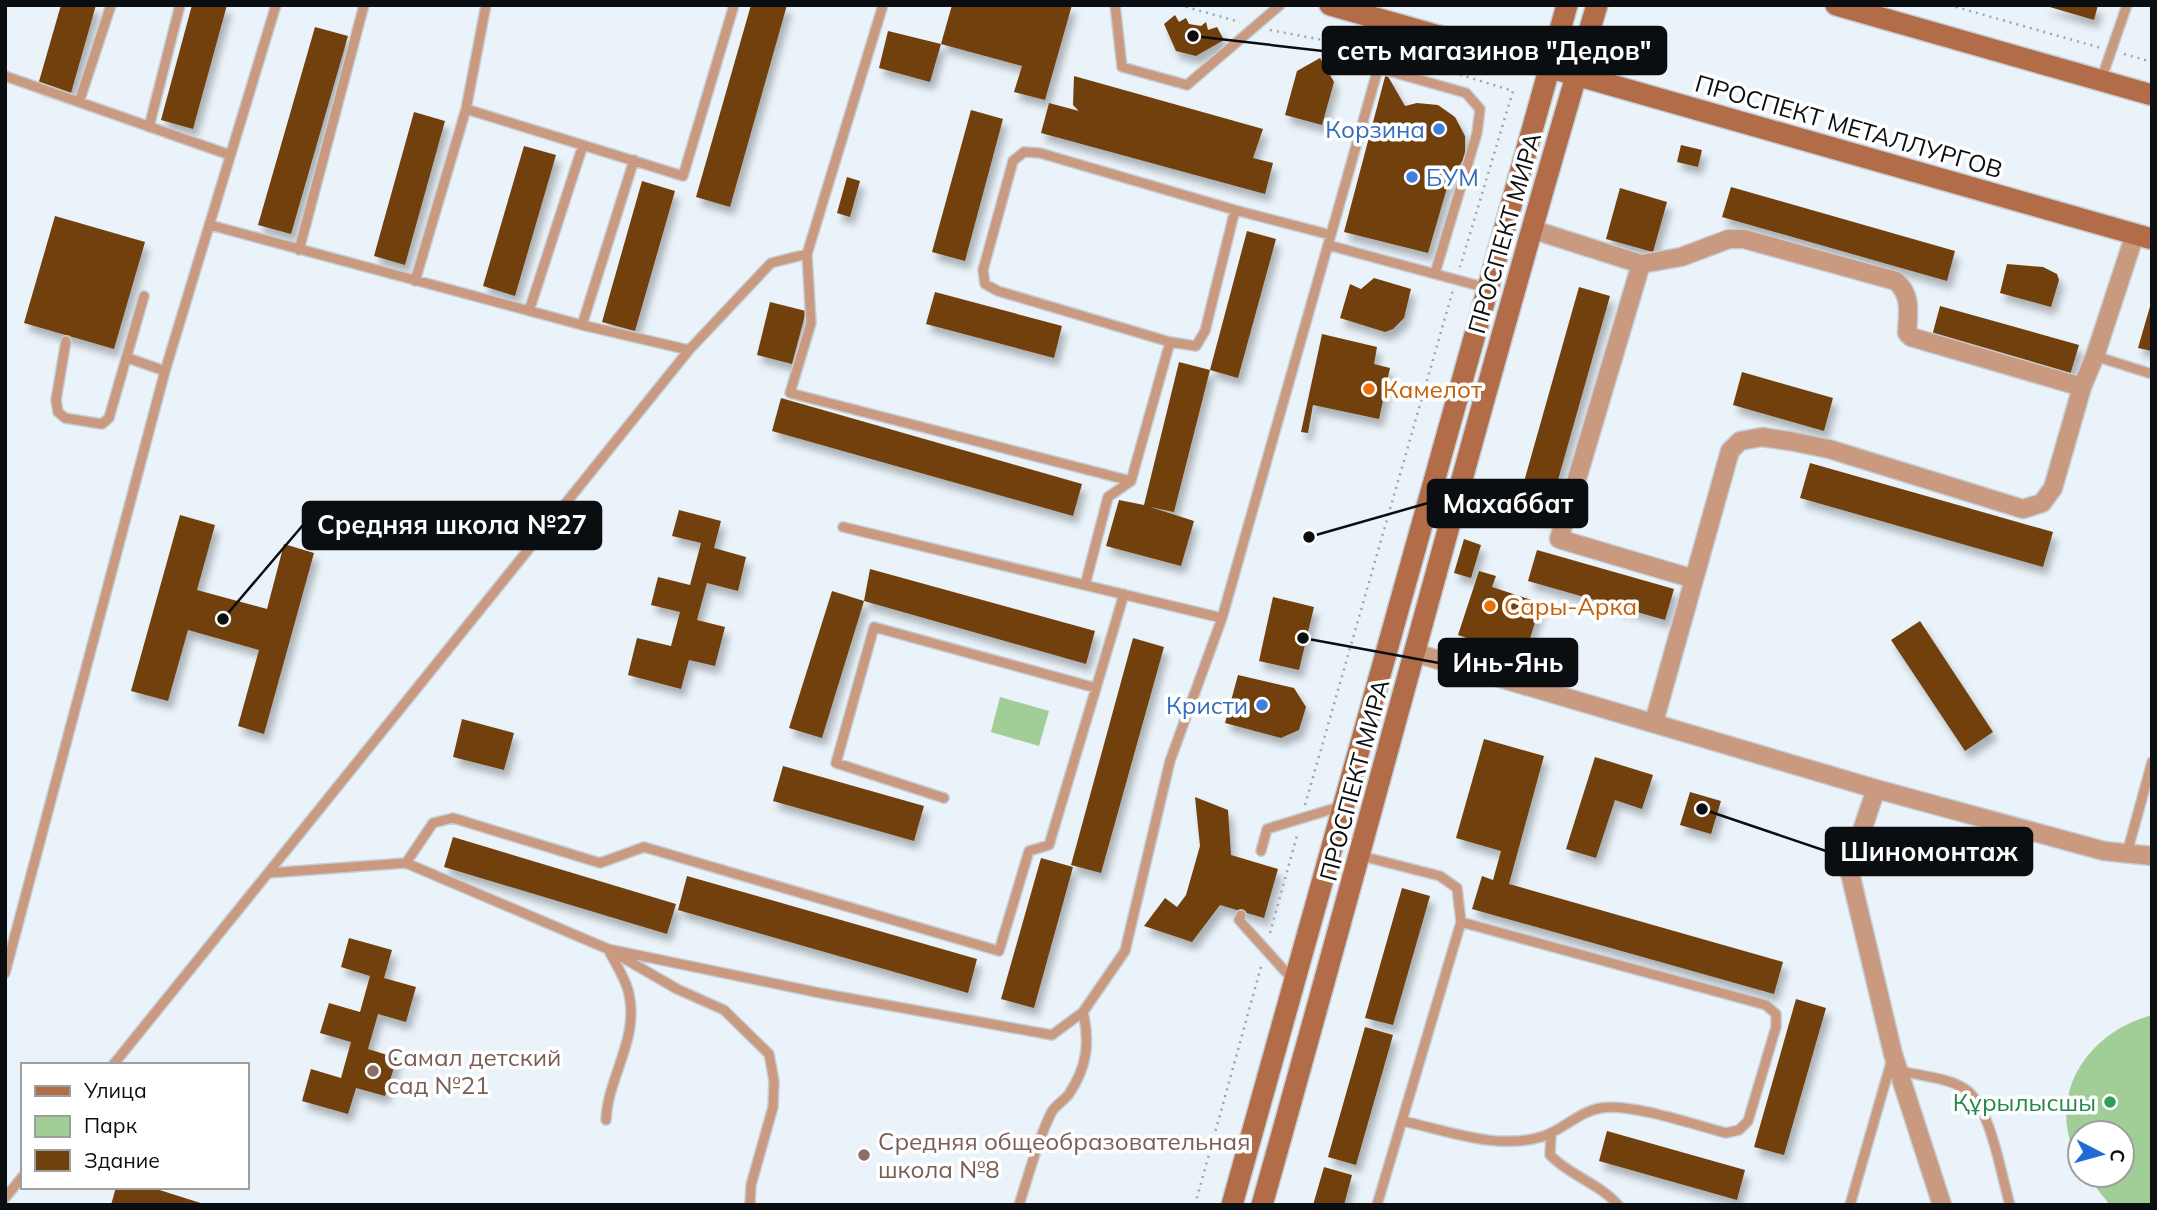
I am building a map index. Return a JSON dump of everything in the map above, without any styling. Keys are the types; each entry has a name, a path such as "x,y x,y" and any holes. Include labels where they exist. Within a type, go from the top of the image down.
{"main road":[{"name":"ПРОСПЕКТ МЕТАЛЛУРГОВ","path":"1331,5 2144,237"},
{"name":"ПРОСПЕКТ МИРА","path":"1232,1205 1567,5"},
{"name":"ПРОСПЕКТ МИРА","path":"1262,1205 1361,856 1487,385 1597,5"},
{"path":"1836,5 2152,95"},
{"path":"1487,288 1494,296 1497,312 1487,385"}],"street":[{"path":"1534,230 1641,264 1681,257 1729,239 1744,239 1896,281 1905,290 1909,303 1907,333 1911,337 2082,387"},
{"path":"1654,722 1730,450 1740,442 1762,437 1829,449 2023,509 2042,503 2053,488 2082,387 2144,237"},
{"path":"1641,264 1559,539 1694,579"},
{"path":"1415,653 1876,789 2104,851 2152,856"},
{"path":"1876,789 1849,869 1893,1054 1901,1071 1942,1205"}],"lane":[{"path":"79,102 111,5"},
{"path":"149,127 180,5"},
{"path":"5,973 165,371 275,5"},
{"path":"299,250 364,5"},
{"path":"415,281 466,109 486,5"},
{"path":"466,109 683,177 734,5"},
{"path":"883,5 807,254 811,323 790,393 1131,481"},
{"path":"1115,5 1122,68 1187,85 1280,5"},
{"path":"2100,81 2127,5"},
{"path":"608,949 820,993 1052,1035 1083,1012 1125,950 1170,761 1222,618 1391,23"},
{"path":"1378,68 1466,93 1480,108 1477,133 1435,273"},
{"path":"5,76 230,155"},
{"path":"529,311 583,145"},
{"path":"1235,210 1205,331 1196,346 1170,342 998,291 985,284 983,270 1013,161 1024,152 1040,153 1331,235"},
{"path":"582,325 634,160"},
{"path":"210,225 582,325 689,350"},
{"path":"1328,245 1487,288"},
{"path":"115,1063 689,350 771,263 807,254"},
{"path":"66,341 56,400 58,412 65,418 89,425 102,424 109,418 144,296"},
{"path":"1085,585 1108,497 1131,481 1170,342"},
{"path":"2095,356 2152,374"},
{"path":"128,358 165,371"},
{"path":"843,527 1222,618"},
{"path":"406,863 433,823 453,817 600,863 644,847 999,951 1029,851 1049,845 1124,594"},
{"path":"944,798 835,763 874,627 1096,688"},
{"path":"2127,853 2152,762"},
{"path":"1261,851 1267,829 1343,806"},
{"path":"1361,856 1440,876 1457,888 1461,922 1377,1205"},
{"path":"268,873 406,863 608,949 677,989 724,1010 769,1054 774,1081 773,1107 751,1185 751,1205"},
{"path":"1241,915 1239,920 1295,981"},
{"path":"1403,1121 1493,1141 1529,1141 1551,1134 1579,1116 1600,1108 1620,1107 1727,1133 1739,1130 1748,1121 1776,1027 1776,1014 1766,1005 1461,922"},
{"path":"606,1121 607,1098 632,1034 629,993 608,949"},
{"path":"1019,1205 1042,1133 1053,1109 1068,1097 1084,1068 1088,1036 1083,1012"},
{"path":"1850,1205 1893,1054"},
{"path":"1901,1071 1955,1084 1969,1093 1985,1119 2010,1205"},
{"path":"1551,1134 1550,1155 1562,1167 1607,1192 1618,1205"},
{"path":"5,1198 21,1178"}],"path":[{"path":"1179,5 1254,26 1383,51 1513,91 1301,818 1195,1205"},
{"path":"1949,5 2152,62"}],"green space":[{"path":"1000,697 1049,711 1039,746 991,732"},
{"name":"Құрылысшы","path":"2152,1015 2152,1205 2110,1205 2097,1189 2136,1189 2136,1119 2066,1119 2066,1116 2069,1093 2077,1072 2090,1053 2107,1037 2128,1024"}],"building":[{"path":"61,5 96,5 71,93 38,85"},
{"path":"192,5 227,5 193,129 161,120"},
{"path":"751,5 787,5 730,207 696,197"},
{"path":"952,5 1072,5 1045,100 1014,92 1022,66 941,44"},
{"path":"2043,5 2098,5 2094,20"},
{"path":"1175,15 1179,22 1186,18 1189,24 1201,26 1206,22 1208,30 1217,27 1224,40 1196,56 1176,51 1164,24"},
{"path":"315,27 348,36 291,234 258,225"},
{"path":"888,31 941,44 930,82 879,68"},
{"path":"1320,58 1334,82 1322,125 1285,115 1297,71"},
{"path":"1386,73 1405,106 1417,103 1438,105 1455,117 1465,136 1465,157 1449,181 1428,253 1344,232"},
{"path":"1074,76 1263,129 1253,158 1273,163 1265,194 1041,133 1049,103 1079,111 1073,105"},
{"path":"971,110 1003,119 965,261 932,252"},
{"path":"414,112 445,121 405,265 374,256"},
{"path":"1681,145 1702,150 1698,167 1677,162"},
{"path":"524,146 556,155 515,296 483,286"},
{"path":"847,177 860,181 850,217 837,213"},
{"path":"642,181 675,191 635,331 602,322"},
{"path":"1731,187 1955,251 1947,281 1722,217"},
{"path":"1620,188 1667,202 1653,252 1606,239"},
{"path":"55,216 145,242 114,349 24,323"},
{"path":"1247,231 1276,239 1238,378 1210,370"},
{"path":"2007,264 2043,267 2057,274 2059,280 2051,307 2000,293"},
{"path":"1374,278 1411,289 1404,318 1393,329 1385,332 1340,318 1350,284 1361,289"},
{"path":"1579,287 1610,296 1547,519 1516,510"},
{"path":"935,292 1062,326 1054,358 926,324"},
{"path":"770,302 806,311 792,364 757,355"},
{"path":"2152,303 2152,351 2138,348"},
{"path":"1940,306 2079,345 2070,375 1932,336"},
{"path":"1322,334 1377,347 1374,364 1390,368 1379,419 1313,405 1308,433 1301,432"},
{"path":"1179,362 1210,370 1174,512 1150,507 1194,521 1181,566 1106,546 1119,500 1144,505"},
{"path":"1742,372 1833,398 1824,431 1733,405"},
{"path":"781,398 1082,484 1073,516 772,431"},
{"path":"1810,463 2053,532 2043,567 1800,498"},
{"path":"679,510 721,521 714,548 746,557 738,591 707,583 697,620 725,627 715,666 689,660 681,689 628,675 637,638 671,646 680,612 651,605 658,577 690,585 701,543 672,536"},
{"path":"180,515 215,525 197,590 267,609 284,544 314,553 264,734 238,726 259,650 188,630 168,701 131,691"},
{"path":"1464,539 1481,545 1471,578 1454,573"},
{"path":"1537,550 1674,589 1665,620 1528,581"},
{"path":"870,569 1095,631 1086,664 864,601"},
{"path":"1479,571 1496,576 1492,587 1541,603 1523,661 1497,653 1499,649 1458,635"},
{"path":"832,591 864,601 822,738 789,728"},
{"path":"1273,597 1314,607 1299,670 1259,661"},
{"path":"1920,621 1993,732 1965,751 1891,640"},
{"path":"1133,638 1164,647 1101,873 1071,865"},
{"path":"1238,675 1294,688 1306,707 1299,730 1281,738 1225,723"},
{"path":"462,719 514,733 504,770 453,757"},
{"path":"1484,739 1544,756 1509,884 1783,962 1774,994 1472,909 1482,876 1493,880 1501,851 1456,838"},
{"path":"1595,757 1653,775 1642,809 1615,800 1596,858 1566,849"},
{"path":"783,766 924,806 914,841 773,801"},
{"path":"1690,792 1721,801 1711,834 1680,825"},
{"path":"1195,797 1228,810 1231,855 1278,869 1264,918 1220,905 1192,942 1144,926 1165,898 1177,907 1186,895 1200,846"},
{"path":"453,837 676,904 667,934 444,867"},
{"path":"1041,858 1073,867 1034,1008 1001,999"},
{"path":"687,876 977,959 968,993 678,910"},
{"path":"1402,888 1430,896 1393,1025 1365,1018"},
{"path":"349,938 392,950 384,978 416,987 406,1022 378,1014 368,1049 397,1058 385,1096 356,1088 348,1114 302,1101 311,1069 341,1078 351,1042 320,1033 329,1003 360,1012 370,976 341,967"},
{"path":"1796,999 1826,1008 1784,1155 1754,1147"},
{"path":"1365,1027 1393,1035 1356,1165 1328,1157"},
{"path":"1607,1131 1745,1170 1737,1200 1599,1161"},
{"path":"1324,1167 1352,1175 1344,1205 1313,1205"},
{"path":"115,1189 156,1189 207,1205 111,1205"}],"place":[{"name":"сеть магазинов \"Дедов\"","path":"1193,36"},
{"name":"Корзина","path":"1439,129"},
{"name":"БУМ","path":"1412,177"},
{"name":"Камелот","path":"1369,389"},
{"name":"Махаббат","path":"1309,537"},
{"name":"Сары-Арка","path":"1490,606"},
{"name":"Средняя школа №27","path":"223,619"},
{"name":"Инь-Янь","path":"1303,638"},
{"name":"Кристи","path":"1262,705"},
{"name":"Шиномонтаж","path":"1702,809"},
{"name":"Самал детский сад №21","path":"373,1071"},
{"name":"Құрылысшы","path":"2110,1102"},
{"name":"Средняя общеобразовательная школа №8","path":"864,1155"}]}
